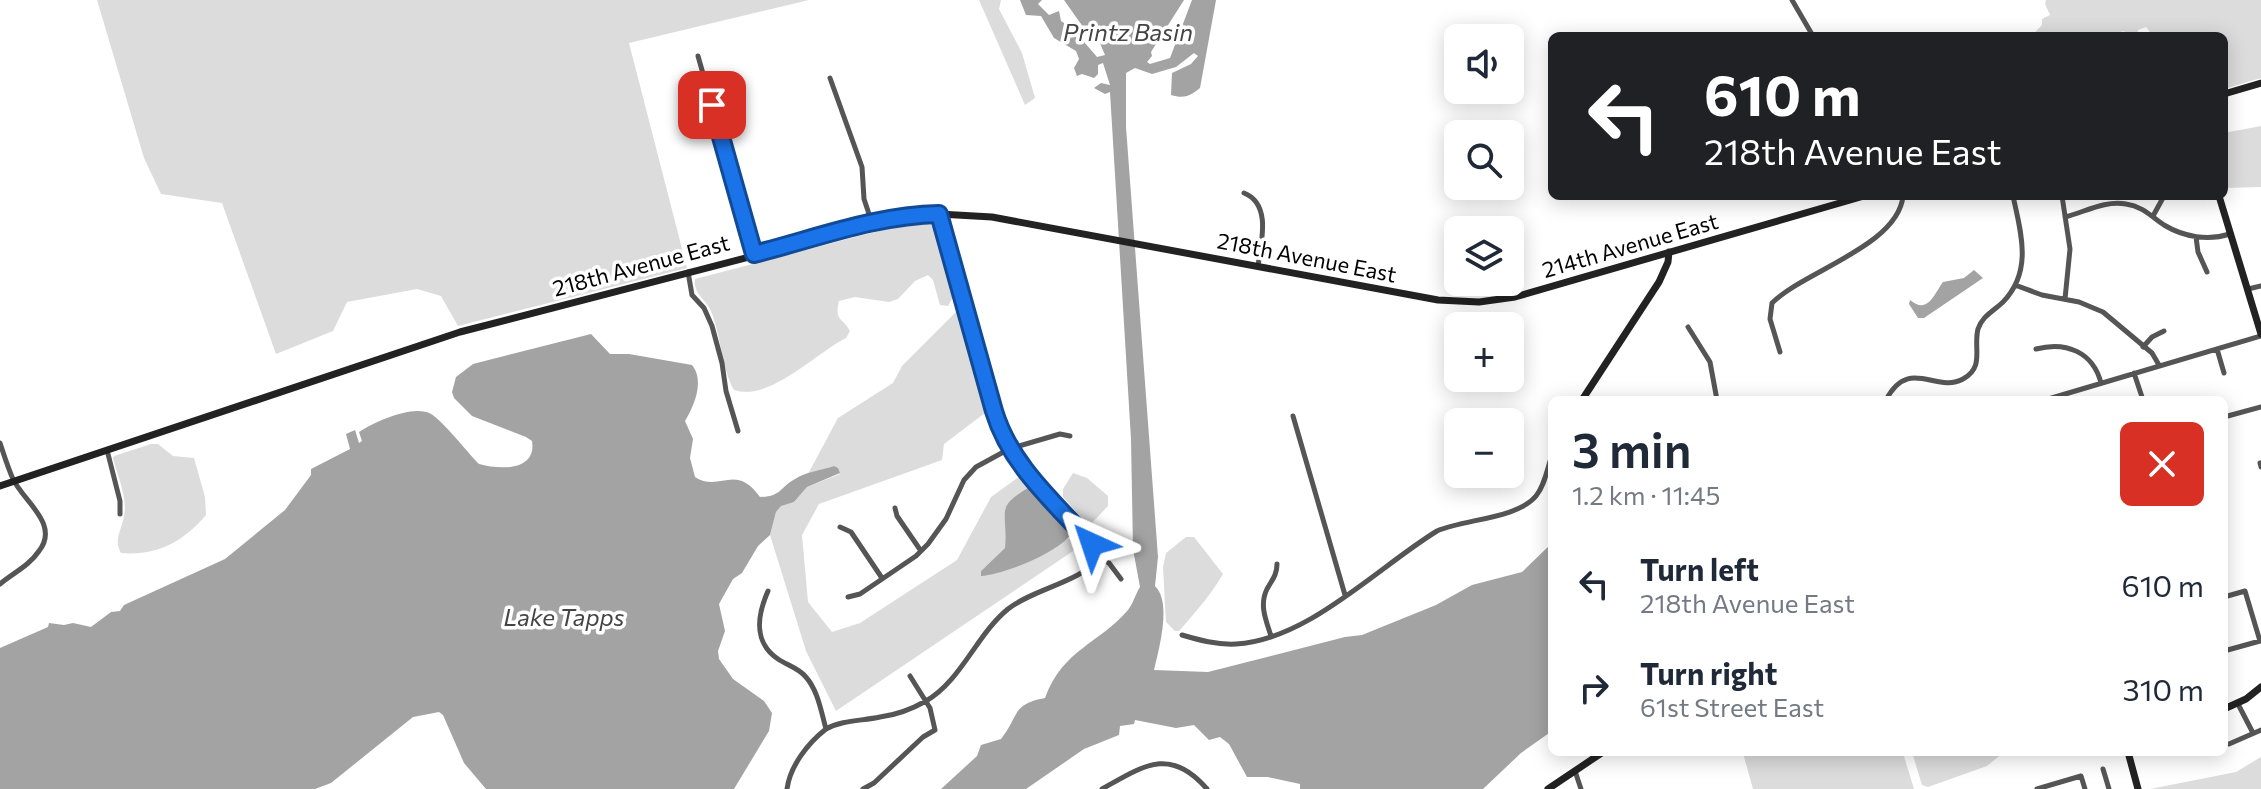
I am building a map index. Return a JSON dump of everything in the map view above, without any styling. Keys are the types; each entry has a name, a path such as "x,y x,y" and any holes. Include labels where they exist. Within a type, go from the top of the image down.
{"street":[{"path":"1792,0 1811,32"},
{"path":"698,56 754,254"},
{"path":"830,78 864,176 864,199 872,223"},
{"path":"2228,93 2261,83"},
{"path":"1244,193 1258,203 1262,216 1258,266"},
{"name":"214th Avenue East","path":"1450,301 1479,302 1510,298 1850,200"},
{"path":"1780,352 1770,319 1772,303 1803,280 1828,270 1888,227 1899,213 1902,200"},
{"path":"1889,396 1896,386 1911,378 1949,383 1969,375 1978,357 1980,324 2008,296 2022,267 2023,245 2014,200"},
{"path":"2063,200 2070,249 2065,299"},
{"path":"2065,217 2113,200 2135,206 2174,230 2196,237 2220,237 2231,233"},
{"path":"2153,216 2162,200"},
{"path":"2067,396 2261,335 2220,200"},
{"path":"787,789 797,762 826,729 838,724 892,715 927,701 951,679 982,635 1004,612 1021,600 1095,564 1099,558 1098,551 1009,449 998,424 939,214"},
{"path":"943,233 945,223 954,215"},
{"name":"218th Avenue East","path":"0,486 460,332 872,223 914,216 992,217 1450,301"},
{"path":"2196,237 2198,252 2207,272"},
{"path":"1585,396 1659,282 1669,252"},
{"path":"687,271 692,295 704,308 712,326 738,431"},
{"path":"2015,285 2103,312 2152,353 2159,366"},
{"path":"2248,289 2261,286"},
{"path":"1688,327 1710,362 1716,396"},
{"path":"2143,347 2152,337 2164,331"},
{"path":"2036,349 2061,346 2079,352 2093,365 2101,383"},
{"path":"2217,349 2224,373"},
{"path":"2134,373 2142,396"},
{"path":"2228,416 2261,407"},
{"path":"1293,416 1345,595"},
{"path":"848,597 860,594 921,551 941,528 970,473 1009,449 1060,434 1070,436"},
{"path":"0,443 14,482 44,523 45,542 39,553 0,584"},
{"path":"107,450 120,501 120,514"},
{"path":"1182,635 1207,642 1236,644 1271,636 1308,619 1437,531 1459,522 1526,505 1540,489 1548,466"},
{"path":"895,508 897,516 921,551"},
{"path":"840,527 851,532 882,578"},
{"path":"1099,558 1109,563 1121,579"},
{"path":"1271,636 1263,603 1276,575 1277,564"},
{"path":"768,591 759,614 761,638 771,653 807,678 815,691 826,729"},
{"path":"2228,596 2245,591 2261,641 2228,650"},
{"path":"863,789 874,783 923,737 934,732 933,715 927,701 910,676"},
{"path":"2228,708 2261,687"},
{"path":"2238,704 2253,733"},
{"path":"2229,744 2261,730"},
{"path":"1548,789 1597,756"},
{"path":"2129,756 2138,789"},
{"path":"1102,789 1146,766 1166,762 1192,774 1207,789"},
{"path":"2103,769 2109,789"},
{"path":"1575,771 1581,789"},
{"path":"2037,789 2081,776 2085,789"}],"shaded area":[{"path":"97,0 809,0 629,43 687,268 458,326 441,296 417,289 347,302 333,331 276,354 222,203 161,194 144,158"},
{"path":"979,0 1001,0 999,9 1022,53 1035,98 1025,105"},
{"path":"2046,0 2261,0 2261,78 2228,88 2228,32 2150,32 2146,27 2138,32 2035,32 2042,25 2042,19 2050,15"},
{"path":"2261,126 2261,187 2228,188 2228,132"},
{"path":"905,225 933,226 953,291 948,306 940,305 933,280 928,275 915,281 898,299 889,302 855,297 839,301 838,316 850,331 846,338 777,383 748,392 734,390 711,311 698,292 695,279"},
{"path":"958,310 985,413 944,444 942,460 819,504 802,535 808,602 832,632 860,623 957,560 991,497 1020,476 1033,485 1007,504 1005,548 981,571 1073,535 1085,543 836,711 806,651 770,535 776,512 781,505 794,502 807,487 840,474 834,466 808,474 838,418 893,383 902,366"},
{"path":"158,444 173,456 194,458 205,497 206,515 188,533 168,545 146,552 121,553 118,539 125,502 113,458"},
{"path":"1073,473 1087,478 1108,496 1108,506 1089,526 1063,497 1063,489"},
{"path":"1186,537 1194,537 1223,574 1197,611 1179,631 1175,631 1166,622 1163,567 1166,553"},
{"path":"1744,756 1904,756 1914,789 1753,789"},
{"path":"1913,756 1999,756 1987,766 1928,787 1922,785"},
{"path":"2261,757 2261,789 2150,789 2236,772"}],"water":[{"name":"Printz Basin","path":"1020,0 1042,0 1038,4 1049,15 1059,11 1061,21 1073,29 1097,57 1105,55 1099,41 1088,34 1064,0 1184,0 1151,52 1152,56 1147,62 1150,64 1170,58 1192,0 1216,0 1200,88 1187,96 1171,95 1172,73 1191,64 1198,56 1194,53 1176,67 1152,74 1135,68 1126,73 1126,127 1158,557 1155,586 1163,603 1161,638 1154,670 1208,672 1362,635 1436,605 1472,585 1522,572 1548,547 1548,734 1521,753 1483,789 1300,789 1300,784 1268,777 1247,777 1229,744 1220,737 1209,740 1194,725 1176,728 1135,720 1134,724 1120,726 1119,735 1084,749 1026,789 941,789 977,756 981,745 1001,739 1021,708 1045,698 1061,668 1117,622 1128,610 1140,587 1133,549 1131,439 1110,92 1105,94 1094,88 1101,83 1110,85 1103,63 1098,65 1098,74 1094,78 1082,74 1077,76 1074,68 1079,59 1076,51 1054,38 1041,16 1026,15"},
{"path":"1974,270 1983,278 1924,318 1918,318 1909,304 1910,300 1916,304 1926,304 1943,282 1964,278"},
{"name":"Lake Tapps","path":"591,334 610,354 629,354 692,365 698,386 695,401 685,421 693,439 690,458 695,477 712,482 743,481 760,497 767,497 809,473 834,466 840,473 807,487 794,502 781,506 776,512 770,535 758,546 742,573 733,579 719,604 725,631 718,651 719,659 733,679 764,701 772,713 769,731 734,789 486,789 464,763 439,712 413,717 331,783 315,789 0,789 0,648 48,627 49,623 91,627 111,612 120,611 124,605 225,559 285,510 311,475 311,469 350,449 346,434 355,430 359,443 362,441 359,432 394,416 414,411 431,414 479,464 506,467 523,463 532,451 532,441 472,416 454,398 452,392 456,377 473,364"},
{"path":"1033,485 1075,528 1070,536 1048,553 1018,566 981,576 981,571 1005,548 1007,504"}],"route":[{"path":"712,105 754,254 872,223 939,214 1005,441 1023,467 1092,544"}]}
